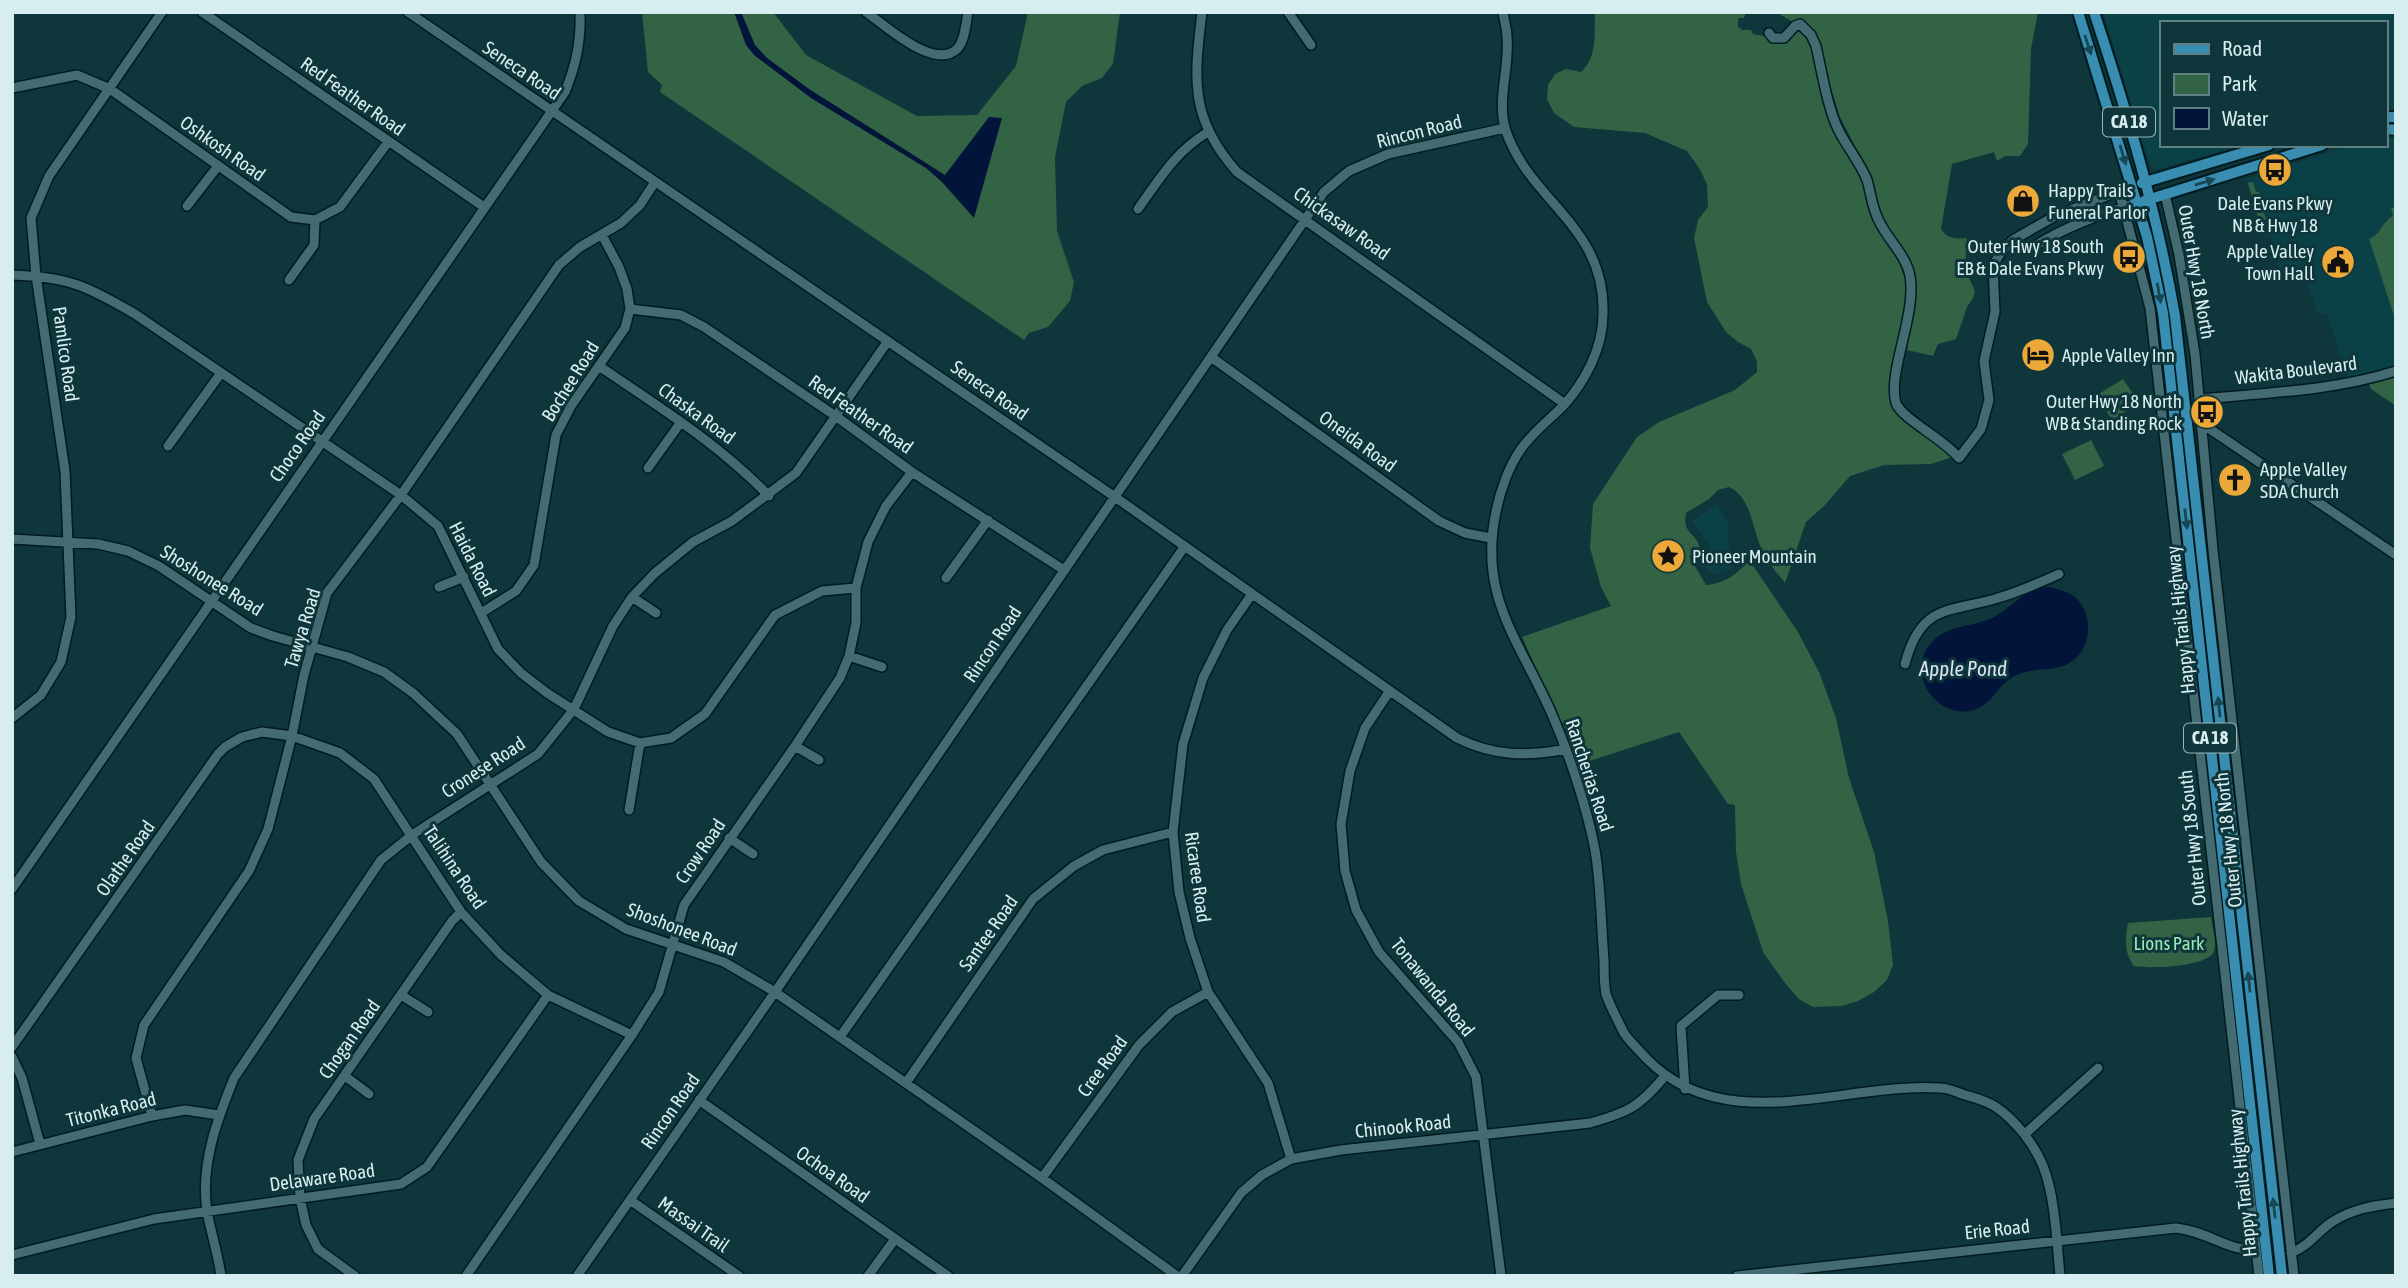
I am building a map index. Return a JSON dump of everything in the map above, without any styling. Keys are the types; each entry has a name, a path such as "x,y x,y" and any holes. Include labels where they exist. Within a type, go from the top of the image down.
{"main road":[{"name":"Happy Trails Highway","path":"2078,12 2133,186 2154,263 2164,326 2269,1276"},
{"name":"Happy Trails Highway","path":"2094,12 2147,182 2175,316 2282,1276"},
{"path":"2133,186 2262,147"},
{"path":"2137,203 2316,147"}],"street":[{"name":"Pamlico Road","path":"12,718 40,695 61,662 71,617 65,471 36,276 31,218 49,176 162,12"},
{"name":"Red Feather Road","path":"202,12 485,207"},
{"name":"Seneca Road","path":"408,12 1115,497 1457,738 1480,749 1512,755 1566,748"},
{"name":"Choco Road","path":"12,889 565,92 576,64 581,38 580,12"},
{"path":"866,12 923,52 945,55 957,49 968,12"},
{"name":"Chickasaw Road","path":"1202,12 1195,80 1200,108 1208,132 1221,154 1237,172 1565,404"},
{"path":"1288,12 1311,45"},
{"name":"Rancherias Road","path":"1503,12 1508,40 1503,82 1505,128 1524,168 1590,248 1600,283 1604,315 1599,344 1584,379 1565,404 1521,448 1509,473 1497,507 1491,538 1491,567 1499,606 1566,748 1595,850 1606,993 1626,1036 1665,1076 1685,1089 1724,1100 1779,1103 1908,1088 1945,1088 1994,1105 2025,1134 2044,1168 2060,1276"},
{"path":"1769,33 1773,38 1784,38 1800,24 1811,35 1816,46 1839,131 1866,178 1879,221 1907,267 1910,278 1910,304 1894,389 1897,405 1906,416 1951,447 1959,458 1981,429 1989,400 1984,361 1995,312 1993,265 2011,242 2033,228 2073,208 2133,186"},
{"name":"Oshkosh Road","path":"12,88 77,75 110,89 291,218 316,220"},
{"name":"Rincon Road","path":"577,1276 1324,192 1349,171 1388,154 1505,128"},
{"path":"1138,209 1169,164 1187,144 1208,132"},
{"path":"289,280 314,245 316,220 340,207 388,142"},
{"path":"187,206 218,166"},
{"name":"Tawya Road","path":"152,1116 136,1058 144,1025 249,872 268,829 327,593 401,495 559,265 580,247 621,223 640,205 655,183"},
{"name":"Outer Hwy 18 South","path":"2119,191 2150,308 2259,1276"},
{"name":"Outer Hwy 18 North","path":"2165,194 2189,306 2294,1276"},
{"path":"2011,242 2032,248 2049,236 2137,203"},
{"path":"2073,208 2080,223"},
{"path":"602,235 619,267 627,289 630,309"},
{"name":"Haida Road","path":"12,275 67,280 95,290 135,314 401,495 438,526 498,649 521,673 608,732 640,743"},
{"name":"Red Feather Road","path":"630,309 681,315 692,321 837,416 912,472 1063,570"},
{"name":"Bochee Road","path":"481,613 516,591 534,565 556,435 571,406 625,328 630,309"},
{"name":"Cronese Road","path":"221,1276 207,1209 205,1169 219,1115 234,1078 381,860 412,835 538,754 574,709 612,626 632,597 655,573 694,542 769,496 796,473 888,341"},
{"name":"Oneida Road","path":"1211,357 1440,521 1465,533 1491,538"},
{"name":"Chaska Road","path":"599,366 740,466 769,496"},
{"name":"Wakita Boulevard","path":"2200,399 2312,388 2373,378 2396,371"},
{"path":"169,446 221,373"},
{"path":"648,468 681,422"},
{"path":"2201,423 2396,555"},
{"name":"Crow Road","path":"466,1276 659,992 684,905 840,678 849,656 856,623 856,588 867,542 886,506 912,472"},
{"path":"946,578 988,520"},
{"name":"Shoshonee Road","path":"12,539 105,545 139,555 251,628 348,657 384,672 413,693 457,734 541,862 579,901 626,929 724,961 775,992 1180,1276"},
{"path":"840,1037 1185,547"},
{"path":"1905,664 1910,644 1920,630 1928,620 1944,610 2003,597 2059,574"},
{"path":"439,587 464,577"},
{"path":"629,810 640,743 671,738 705,714 775,615 822,592 856,588"},
{"name":"Ricaree Road","path":"1252,594 1227,630 1203,678 1183,744 1173,832 1179,892 1190,938 1208,992 1268,1083 1291,1159"},
{"path":"632,597 656,613"},
{"path":"849,656 882,667"},
{"name":"Tonawanda Road","path":"1389,692 1365,728 1350,771 1341,824 1345,871 1356,910 1379,951 1458,1041 1476,1077 1501,1276"},
{"name":"Olathe Road","path":"12,1047 218,754 234,741 250,734 292,736"},
{"name":"Talihina Road","path":"292,736 340,753 374,779 461,912 500,955 548,996 632,1035"},
{"path":"795,746 818,760"},
{"name":"Santee Road","path":"906,1083 1033,899 1074,866 1103,850 1173,832"},
{"path":"729,838 752,855"},
{"name":"Chogan Road","path":"355,1276 318,1249 306,1226 300,1198 298,1160 314,1119 461,912"},
{"name":"Cree Road","path":"1042,1178 1139,1045 1172,1012 1208,992"},
{"path":"401,995 428,1012"},
{"path":"1685,1089 1681,1026 1718,995 1739,995"},
{"name":"Delaware Road","path":"12,1255 154,1219 207,1209 401,1184 427,1167 548,996"},
{"path":"12,1058 22,1079 40,1144"},
{"path":"2025,1134 2098,1068"},
{"path":"345,1076 369,1094"},
{"name":"Chinook Road","path":"1180,1276 1241,1194 1262,1175 1291,1159 1341,1150 1590,1123 1625,1113 1648,1095 1665,1076"},
{"name":"Ochoa Road","path":"699,1100 948,1276"},
{"name":"Titonka Road","path":"12,1152 152,1116 186,1110 219,1115"},
{"name":"Massai Trail","path":"630,1200 739,1276"},
{"path":"2291,1253 2309,1244 2330,1224 2358,1208 2396,1203"},
{"name":"Erie Road","path":"1737,1276 2176,1228 2194,1230 2238,1250 2256,1250"},
{"path":"868,1276 895,1239"}],"shaded area":[{"path":"2103,12 2396,12 2396,112 2387,113 2387,21 2160,21 2160,147 2237,147 2155,170 2149,163"},
{"path":"2387,136 2396,136 2396,207 2391,209 2393,216 2384,221 2379,233 2370,240 2396,322 2396,368 2347,379 2327,313 2317,313 2304,272 2282,279 2270,236 2264,237 2246,179 2346,147 2387,147"},
{"path":"1717,504 1729,526 1728,538 1733,569 1717,574 1706,567 1709,545 1692,521"}],"green space":[{"path":"642,12 773,12 806,55 917,116 977,115 1016,66 1028,12 1120,12 1113,64 1102,78 1082,86 1066,102 1055,157 1057,231 1074,282 1070,301 1048,327 1029,333 1024,340 660,92 662,85 648,72"},
{"path":"1595,12 1746,12 1744,18 1738,18 1738,27 1751,30 1753,34 1774,42 1796,29 1802,29 1810,41 1825,90 1882,232 1907,277 1895,408 1900,417 1925,432 1953,457 1931,464 1884,465 1850,476 1806,522 1785,583 1764,555 1747,506 1737,492 1729,487 1718,490 1686,513 1686,527 1698,542 1700,553 1689,556 1706,585 1729,578 1747,563 1754,567 1798,632 1819,672 1836,718 1849,778 1874,852 1888,921 1893,965 1887,980 1874,992 1842,1006 1813,1007 1799,999 1763,952 1741,884 1736,852 1735,805 1728,804 1679,732 1580,764 1522,637 1611,606 1601,587 1590,548 1593,504 1637,437 1659,422 1735,390 1757,372 1757,361 1751,349 1726,332 1707,302 1694,238 1698,220 1708,207 1707,184 1687,151 1645,133 1574,127 1554,113 1547,99 1548,85 1555,74 1566,69 1581,72 1590,59 1594,44"},
{"path":"1776,12 2038,12 2031,49 2028,144 2020,156 2005,156 1997,161 1994,152 1952,164 1941,229 1949,237 1967,238 1965,269 1975,291 1956,339 1938,344 1933,356 1907,350 1915,300 1913,268 1882,220 1864,164 1840,117 1812,29 1804,21 1793,22"},
{"path":"2253,182 2256,192 2259,192 2266,220 2259,221 2248,183"},
{"path":"2396,207 2396,322 2369,239 2393,216 2391,208"},
{"path":"2396,374 2396,406 2371,389 2369,382"},
{"path":"2123,379 2139,403 2112,420 2097,395"},
{"path":"2091,440 2104,466 2075,480 2062,454"},
{"name":"Lions Park","path":"2211,917 2214,951 2202,961 2165,967 2134,966 2128,956 2128,923"}],"water":[{"path":"734,12 741,12 755,45 767,58 809,89 945,175 989,117 1002,118 974,218 926,168 811,98 754,55 746,45"},
{"name":"Apple Pond","path":"2049,587 2074,596 2084,610 2088,636 2076,658 2061,667 2027,672 2011,678 1977,709 1957,711 1935,700 1923,679 1921,667 1924,654 1937,637 1952,629 1994,617 2032,591"}],"place":[{"name":"Dale Evans Pkwy NB & Hwy 18","path":"2275,170"},
{"name":"Happy Trails Funeral Parlor","path":"2023,201"},
{"name":"Outer Hwy 18 South EB & Dale Evans Pkwy","path":"2129,257"},
{"name":"Apple Valley Town Hall","path":"2338,262"},
{"name":"Apple Valley Inn","path":"2038,355"},
{"name":"Outer Hwy 18 North WB & Standing Rock","path":"2207,412"},
{"name":"Apple Valley SDA Church","path":"2235,480"},
{"name":"Pioneer Mountain","path":"1668,556"}]}
